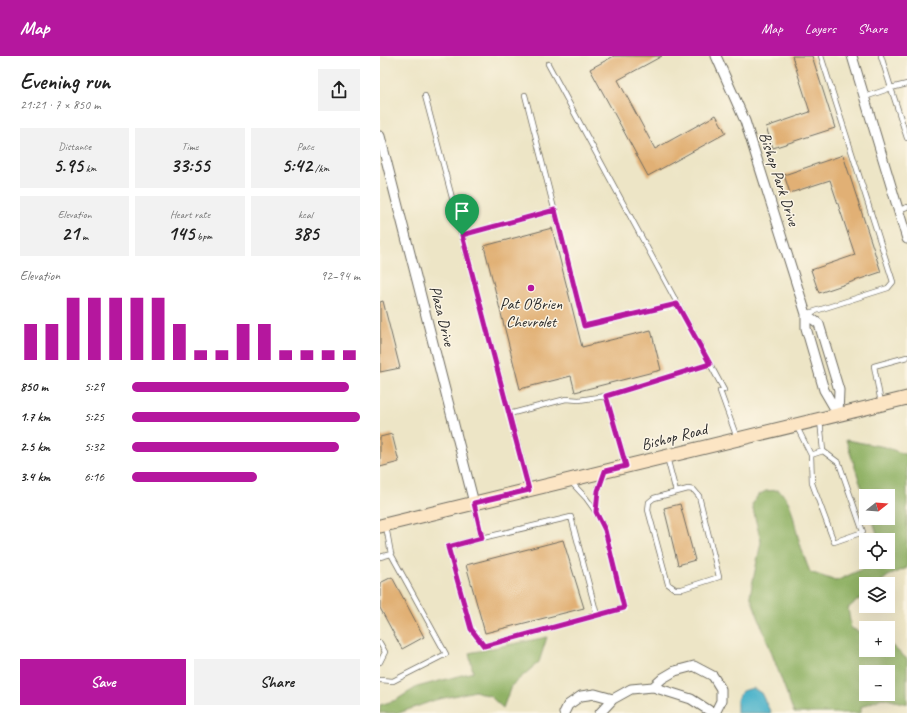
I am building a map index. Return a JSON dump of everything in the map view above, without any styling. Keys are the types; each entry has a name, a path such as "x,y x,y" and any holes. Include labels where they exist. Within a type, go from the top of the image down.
{"main road":[{"name":"Bishop Road","path":"383,525 907,398"}],"street":[{"name":"Bishop Park Drive","path":"716,56 745,121 806,314 806,328 824,390 838,414"},
{"path":"852,56 864,97 903,208 907,238"},
{"name":"Plaza Drive","path":"380,136 474,503"},
{"name":"Bishop Park Drive","path":"806,314 819,324 839,390 838,414"},
{"path":"600,713 613,700 631,689 654,687 691,699 714,713 721,701 721,689 713,676 694,666 675,671 663,678 654,687"},
{"path":"564,713 568,705 581,696 595,694 613,700"}],"lane":[{"path":"806,314 888,288 893,282 822,56"},
{"path":"881,56 907,138"},
{"path":"548,64 710,364 722,391 737,439"},
{"path":"864,97 907,84"},
{"path":"525,95 584,326 677,304"},
{"path":"425,96 529,490"},
{"path":"462,235 555,210"},
{"path":"881,404 874,366 907,357"},
{"path":"509,414 566,399 578,400 606,396 710,364"},
{"path":"606,396 626,466"},
{"path":"796,424 811,455 812,483 834,542 863,532 839,463 823,451 819,419"},
{"path":"811,455 823,451"},
{"path":"667,456 676,492"},
{"path":"596,512 598,491 605,471"},
{"path":"569,480 586,498 596,512 605,530 624,608 484,646 471,629 448,547 571,517 598,615"},
{"path":"688,489 694,490 699,496 719,577 675,589 668,584 648,510 649,502 654,498 676,492 688,489"},
{"path":"474,503 482,538"},
{"path":"380,680 393,681 446,654 391,554 383,525"},
{"path":"380,557 391,554"},
{"path":"380,643 385,652 380,662"}],"green space":[{"path":"846,440 885,447 907,455 907,568 887,577 859,577 859,599 848,608 851,628 859,632 859,657 895,657 895,648 907,659 907,704 894,701 895,665 859,665 859,701 875,701 861,707 861,713 794,713 750,595 761,542 752,505 758,495 766,491 778,490 790,506 800,544 810,572 836,581 863,569 895,569 895,533 877,533 874,525 895,525 895,489 862,489"},
{"path":"547,637 539,662 511,686 503,708 490,696 475,691 435,700 399,713 380,713 380,705 396,700 417,687 473,672 469,653"}],"water":[{"path":"753,688 761,693 771,713 737,713 737,700 742,691"}],"building":[{"path":"614,56 662,56 618,80 655,149 716,115 726,133 648,176 590,69"},
{"path":"792,56 812,56 835,128 773,148 766,127 810,112"},
{"path":"843,155 881,272 819,293 811,270 855,255 830,180 790,193 784,175"},
{"name":"Pat O'Brien Chevrolet","path":"552,228 582,347 651,330 661,370 575,392 571,376 520,389 484,246"},
{"path":"383,301 400,368 380,372 380,302"},
{"path":"392,434 399,462 380,467 380,437"},
{"path":"680,504 695,560 678,565 664,508"},
{"path":"563,540 584,608 485,633 466,565"},
{"path":"392,577 424,637 402,649 380,608 380,583"}],"place":[{"name":"Pat O'Brien Chevrolet","path":"531,288"}],"route":[{"path":"555,210 584,326 677,304 710,364 606,396 626,466 605,471 598,491 596,512 605,530 624,608 484,646 471,629 448,547 482,538 474,503 529,490 462,235 555,210"}]}
